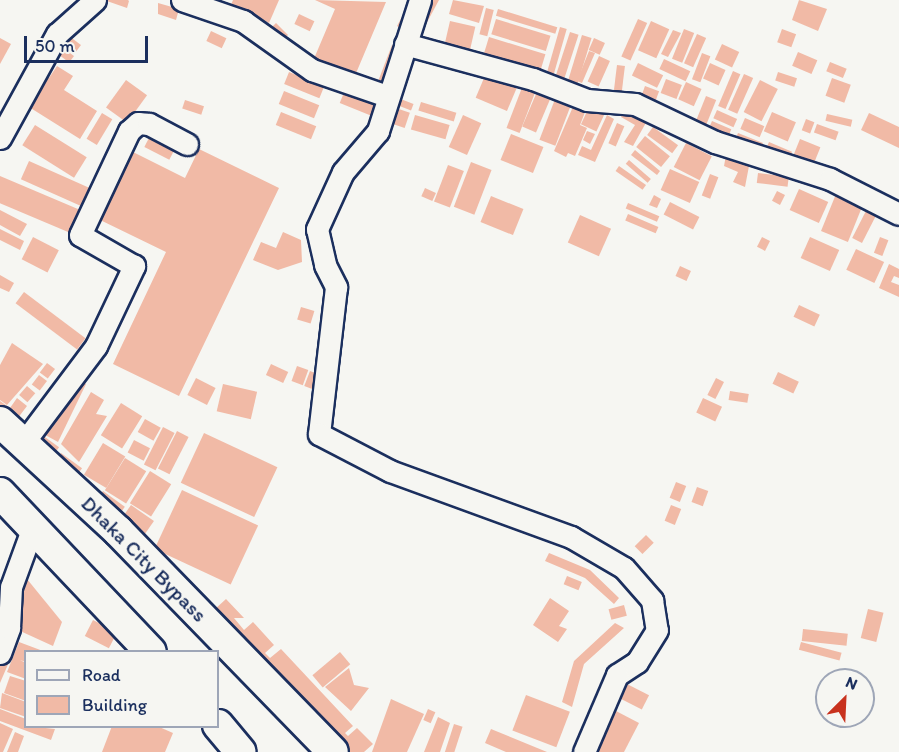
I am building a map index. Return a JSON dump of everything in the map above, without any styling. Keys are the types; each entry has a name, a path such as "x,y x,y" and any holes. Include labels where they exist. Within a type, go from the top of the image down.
{"highway":[{"name":"Dhaka City Bypass","path":"0,422 118,531 333,752"},
{"path":"0,493 150,650"},
{"path":"219,726 242,752"}],"street":[{"path":"0,138 57,34 95,0"},
{"path":"182,0 243,21 312,70 387,96"},
{"path":"420,0 387,96 378,131 343,172 317,229 325,265 336,287 319,434 390,471 572,537 624,568 652,600 657,630 637,662 617,675 584,752"},
{"path":"405,44 533,79 587,100 635,104 715,142 830,179 899,214"},
{"path":"24,442 96,346 134,266 80,235 129,131 138,123 148,124 187,144"},
{"path":"0,653 10,619 11,587 33,527"}],"building":[{"path":"104,0 128,0 129,1 127,8"},
{"path":"233,0 279,0 269,23 231,5"},
{"path":"315,0 386,2 354,78 313,61 335,9"},
{"path":"411,0 439,0 418,39 397,26"},
{"path":"453,0 484,6 479,23 449,14"},
{"path":"799,0 827,9 818,31 792,20"},
{"path":"158,3 179,9 176,20 158,14"},
{"path":"486,8 494,10 487,36 479,34"},
{"path":"498,9 557,27 555,34 496,16"},
{"path":"299,14 314,21 310,31 294,24"},
{"path":"496,19 551,36 546,51 491,34"},
{"path":"638,19 647,23 630,61 621,56"},
{"path":"450,21 475,27 469,56 443,50"},
{"path":"651,21 669,29 656,58 638,50"},
{"path":"276,23 288,35 280,43 268,31"},
{"path":"560,27 567,29 552,79 546,77"},
{"path":"684,29 694,33 682,63 672,59"},
{"path":"782,29 796,34 791,47 777,42"},
{"path":"673,30 681,33 668,57 661,54"},
{"path":"211,31 226,38 222,48 206,41"},
{"path":"570,32 579,35 563,82 555,80"},
{"path":"697,34 706,38 693,67 684,63"},
{"path":"582,35 592,38 575,91 566,88"},
{"path":"69,36 81,45 76,51 64,42"},
{"path":"489,37 545,54 540,71 484,53"},
{"path":"0,38 11,44 0,64"},
{"path":"594,38 605,43 600,55 589,50"},
{"path":"722,44 739,52 732,67 715,59"},
{"path":"392,45 415,54 400,93 377,84"},
{"path":"62,47 74,56 69,62 57,53"},
{"path":"589,51 595,53 582,83 577,81"},
{"path":"798,52 817,60 811,74 792,66"},
{"path":"702,53 710,56 700,82 692,79"},
{"path":"599,56 610,61 599,86 588,82"},
{"path":"664,59 690,71 686,81 659,69"},
{"path":"830,62 847,69 843,78 826,71"},
{"path":"638,63 663,75 657,88 632,76"},
{"path":"710,63 726,70 719,85 703,79"},
{"path":"617,65 625,66 621,97 613,96"},
{"path":"57,66 73,76 64,90 97,111 80,139 21,102 38,71 49,78"},
{"path":"487,71 518,84 507,111 476,98"},
{"path":"733,71 740,74 726,109 718,106"},
{"path":"289,72 324,86 319,98 284,84"},
{"path":"778,72 797,78 794,87 775,81"},
{"path":"744,74 753,78 737,114 728,110"},
{"path":"832,78 851,85 844,103 826,96"},
{"path":"666,79 682,85 676,99 661,93"},
{"path":"126,80 147,95 127,123 106,108"},
{"path":"760,80 778,89 761,121 744,112"},
{"path":"686,82 702,89 694,106 678,99"},
{"path":"523,85 536,90 520,133 507,128"},
{"path":"645,86 659,91 653,107 639,102"},
{"path":"539,87 553,93 536,132 522,127"},
{"path":"345,90 380,104 375,117 340,103"},
{"path":"284,91 319,105 314,118 279,104"},
{"path":"557,94 573,100 555,146 539,140"},
{"path":"393,96 414,104 411,110 390,103"},
{"path":"706,96 716,100 703,133 693,129"},
{"path":"185,100 204,106 201,115 182,109"},
{"path":"421,102 456,113 454,121 418,111"},
{"path":"575,102 587,107 580,125 587,128 575,156 568,153 566,157 554,151"},
{"path":"390,106 410,113 405,128 385,121"},
{"path":"589,107 604,114 596,131 581,124"},
{"path":"627,107 648,119 633,146 624,142 635,125 621,117"},
{"path":"717,110 737,119 733,127 713,118"},
{"path":"281,112 316,126 311,139 276,125"},
{"path":"772,112 796,122 788,141 764,131"},
{"path":"102,113 112,119 97,145 87,139"},
{"path":"869,113 899,127 899,148 861,130"},
{"path":"827,114 852,120 851,127 825,121"},
{"path":"415,115 450,125 445,139 411,129"},
{"path":"463,115 481,123 467,155 449,147"},
{"path":"607,115 614,119 595,162 578,155 582,146 591,150"},
{"path":"745,118 764,126 760,137 740,129"},
{"path":"806,119 814,122 810,133 802,130"},
{"path":"712,121 731,129 726,142 707,134"},
{"path":"617,123 624,126 616,146 608,143"},
{"path":"817,124 839,132 836,140 814,132"},
{"path":"35,125 87,157 74,178 22,145"},
{"path":"653,127 678,145 672,153 647,135"},
{"path":"153,130 178,143 169,160 144,147"},
{"path":"587,131 595,134 590,144 583,140"},
{"path":"738,133 763,143 759,154 734,144"},
{"path":"511,134 543,147 533,173 501,160"},
{"path":"645,136 670,156 661,167 636,147"},
{"path":"800,139 820,147 811,170 791,162"},
{"path":"769,142 792,152 787,164 764,154"},
{"path":"686,143 712,156 700,180 674,167"},
{"path":"199,149 279,188 179,396 113,364 166,252 96,218 129,150 185,178"},
{"path":"635,150 660,171 657,175 631,155"},
{"path":"726,155 749,166 745,187 733,182 738,172 724,166"},
{"path":"629,160 651,179 648,183 626,164"},
{"path":"29,161 90,188 82,207 21,179"},
{"path":"471,162 492,170 474,215 454,207"},
{"path":"448,165 464,171 450,208 434,201"},
{"path":"619,166 646,185 643,190 616,171"},
{"path":"670,169 699,182 690,203 661,190"},
{"path":"758,173 789,177 788,187 757,183"},
{"path":"710,174 718,177 710,199 702,195"},
{"path":"0,176 84,212 74,235 0,203"},
{"path":"425,188 436,193 432,201 421,196"},
{"path":"799,189 828,202 819,223 790,210"},
{"path":"777,191 785,195 780,205 772,201"},
{"path":"836,194 863,205 848,242 821,231"},
{"path":"654,195 661,199 657,208 649,205"},
{"path":"491,196 523,209 513,235 481,222"},
{"path":"670,202 699,217 693,229 664,214"},
{"path":"628,203 659,216 657,222 626,209"},
{"path":"869,205 879,210 862,243 852,238"},
{"path":"0,210 27,224 20,236 0,225"},
{"path":"628,214 658,227 656,233 625,220"},
{"path":"580,215 611,229 599,256 568,242"},
{"path":"0,229 24,241 20,250 0,240"},
{"path":"283,232 301,240 302,262 278,270 253,260 261,242 276,248"},
{"path":"33,237 59,250 47,272 22,259"},
{"path":"762,237 770,241 765,251 757,247"},
{"path":"810,237 839,250 830,271 801,258"},
{"path":"880,237 888,240 882,256 874,253"},
{"path":"856,249 884,262 874,283 846,270"},
{"path":"889,264 899,269 899,278 894,276 891,282 899,285 899,297 879,288"},
{"path":"680,266 691,271 686,281 676,276"},
{"path":"0,275 14,283 9,292 0,288"},
{"path":"24,292 85,338 77,350 16,303"},
{"path":"799,305 820,315 814,327 794,317"},
{"path":"301,307 314,311 311,324 297,319"},
{"path":"12,343 43,364 7,405 0,400 0,365"},
{"path":"47,363 55,369 48,379 40,373"},
{"path":"271,364 288,372 283,383 266,375"},
{"path":"297,366 308,370 303,385 292,381"},
{"path":"310,371 323,376 317,391 304,386"},
{"path":"778,372 799,382 793,394 773,384"},
{"path":"39,375 47,381 40,391 32,385"},
{"path":"77,378 86,384 58,442 38,431"},
{"path":"196,378 216,388 207,405 187,395"},
{"path":"716,378 724,382 715,399 707,395"},
{"path":"223,384 257,392 251,419 217,411"},
{"path":"27,386 35,393 27,402 19,395"},
{"path":"730,391 749,394 747,403 729,400"},
{"path":"91,392 104,400 96,414 107,416 79,462 61,444"},
{"path":"17,398 27,406 11,427 0,419 0,401 10,408"},
{"path":"703,398 722,407 715,421 696,413"},
{"path":"121,403 142,416 122,448 101,435"},
{"path":"145,419 161,428 153,441 138,432"},
{"path":"163,427 175,433 156,470 144,464"},
{"path":"177,431 189,437 170,474 158,468"},
{"path":"38,432 59,447 50,459 29,444"},
{"path":"204,433 277,467 254,517 181,483"},
{"path":"134,440 150,448 144,461 128,452"},
{"path":"103,443 125,456 106,488 84,475"},
{"path":"61,453 82,468 73,480 52,465"},
{"path":"125,458 146,471 126,503 105,490"},
{"path":"150,471 171,484 151,516 130,503"},
{"path":"676,482 686,486 680,502 670,498"},
{"path":"697,487 708,491 703,506 692,502"},
{"path":"182,490 258,525 231,584 155,549"},
{"path":"103,491 125,507 117,518 95,502"},
{"path":"131,505 154,521 144,535 121,519"},
{"path":"671,505 681,509 675,525 665,521"},
{"path":"646,535 654,543 642,554 635,546"},
{"path":"549,553 590,570 619,598 614,604 585,578 545,561"},
{"path":"567,576 582,582 578,590 564,584"},
{"path":"27,579 62,622 53,646 18,630 17,613"},
{"path":"550,598 569,611 559,626 567,629 558,642 533,625"},
{"path":"226,599 244,618 234,618 244,630 253,622 274,645 265,653 270,658 281,649 353,726 345,733 348,736 357,728 373,744 364,752 344,752 214,610"},
{"path":"624,605 627,616 611,620 609,609"},
{"path":"868,609 884,613 876,642 861,638"},
{"path":"93,620 117,632 109,648 85,636"},
{"path":"615,623 624,628 584,664 572,707 562,702 574,661"},
{"path":"803,629 848,634 846,646 802,641"},
{"path":"19,642 40,650 24,650 24,661 20,660 24,662 24,678 7,672"},
{"path":"801,642 842,653 839,661 799,650"},
{"path":"3,651 12,655 0,683 0,657"},
{"path":"340,652 350,664 323,687 312,675"},
{"path":"349,668 354,685 369,688 351,711 325,687"},
{"path":"10,676 24,680 24,700 4,693"},
{"path":"625,683 649,695 642,710 618,697"},
{"path":"2,693 24,701 24,716 0,708"},
{"path":"526,695 570,712 556,747 512,730"},
{"path":"391,699 424,714 407,752 372,752"},
{"path":"0,709 24,718 24,728 55,729 51,740 0,721"},
{"path":"428,709 435,712 431,723 423,720"},
{"path":"616,711 639,723 624,752 596,752"},
{"path":"438,717 450,723 440,752 424,752"},
{"path":"0,723 13,729 3,752 0,752"},
{"path":"454,724 463,727 454,752 445,752"},
{"path":"111,728 162,728 173,733 165,752 102,752"},
{"path":"491,729 547,752 506,752 485,743"},
{"path":"15,732 24,736 18,752 7,752"}]}
